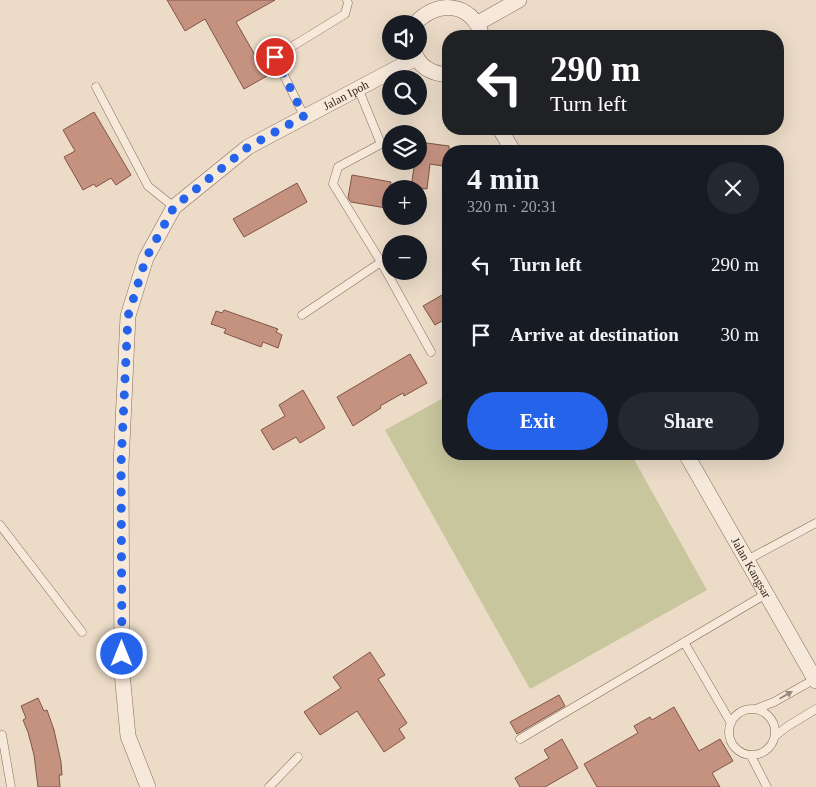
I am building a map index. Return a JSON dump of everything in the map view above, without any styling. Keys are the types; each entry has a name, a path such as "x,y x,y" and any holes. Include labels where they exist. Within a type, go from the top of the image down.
{"street":[{"path":"421,15 429,3 455,5 466,9 480,30 519,0"},
{"name":"Jalan Ipoh","path":"148,787 128,736 122,673 121,464 128,316 146,258 174,207 248,147 406,60"},
{"path":"418,60 424,68 436,74 442,74"},
{"name":"Jalan Kangsar","path":"689,460 815,680"}],"lane":[{"path":"304,116 275,57 345,14 347,0"},
{"path":"96,87 148,186 174,207"},
{"path":"358,88 380,144 338,167 332,184 381,262 432,352"},
{"path":"302,315 381,262"},
{"path":"747,560 816,523"},
{"path":"0,525 82,632"},
{"path":"520,739 766,594"},
{"path":"684,642 731,723"},
{"path":"756,709 769,716 773,722 775,736 772,744 766,751 759,755 751,756 740,752 732,744 729,734 731,723 741,712 774,702 815,680"},
{"path":"775,736 816,709"},
{"path":"2,735 11,787"},
{"path":"751,756 767,787"},
{"path":"269,787 298,757"}],"shaded area":[{"path":"442,399 442,460 634,460 707,590 530,689 385,430"}],"building":[{"path":"167,0 275,0 236,22 267,76 244,89 205,19 185,31"},
{"path":"94,112 131,175 116,185 111,178 96,187 94,184 83,190 64,157 75,151 63,130"},
{"path":"427,143 442,145 442,166 430,164 427,189 427,180 412,180 414,170 427,170"},
{"path":"352,175 382,180 382,207 351,202 348,198"},
{"path":"297,183 307,202 244,237 233,219"},
{"path":"442,295 442,321 435,325 423,306"},
{"path":"224,310 278,329 276,332 282,335 278,348 263,342 261,347 224,333 226,329 211,324 216,311 222,313"},
{"path":"410,354 427,383 404,396 403,393 380,406 381,408 353,426 337,397"},
{"path":"303,390 325,428 300,443 296,437 273,450 261,430 285,416 279,405"},
{"path":"370,652 385,675 378,679 407,723 399,729 405,738 384,752 357,711 320,735 304,712 341,688 333,677"},
{"path":"559,695 565,706 517,734 510,722"},
{"path":"38,698 44,711 47,710 54,730 61,762 62,775 59,775 60,787 38,787 34,755 23,720 26,718 21,706"},
{"path":"674,707 699,751 720,739 733,761 712,773 720,787 597,787 584,764 638,733 634,726 650,717 652,720"},
{"path":"562,739 578,768 545,787 520,787 515,778 549,758 544,750"}],"route":[{"path":"122,654 121,464 128,316 146,258 174,207 248,147 304,116 275,57"}]}
